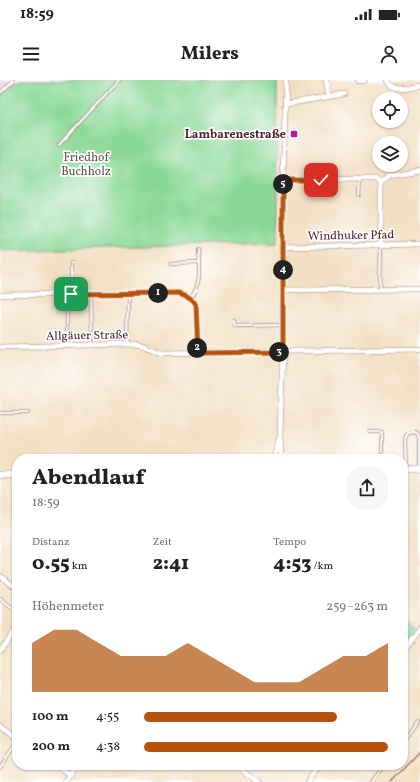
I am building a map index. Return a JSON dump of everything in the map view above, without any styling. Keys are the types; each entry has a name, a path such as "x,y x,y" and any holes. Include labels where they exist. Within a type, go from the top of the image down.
{"main road":[{"path":"408,469 420,469"},
{"path":"0,475 12,475"}],"street":[{"path":"281,454 280,434 283,352 283,180 286,80"},
{"path":"326,80 329,96"},
{"path":"358,81 365,80"},
{"path":"388,80 390,85 396,88 420,85"},
{"path":"286,104 344,94"},
{"path":"381,182 390,175 420,170"},
{"path":"283,180 360,179 376,180 381,182"},
{"path":"381,182 381,244"},
{"name":"Windhuker Pfad","path":"283,247 420,244"},
{"path":"283,290 420,289"},
{"path":"0,295 178,293 190,298 196,304 198,353"},
{"name":"Allgäuer Straße","path":"0,347 127,344 144,346 162,353 420,349"},
{"path":"275,454 280,434"},
{"path":"0,576 12,584"},
{"path":"408,644 420,628"},
{"path":"0,650 2,644 12,633"},
{"path":"0,725 12,733"},
{"path":"60,770 69,780 75,770"},
{"path":"243,770 257,781"},
{"path":"307,782 316,770"}],"lane":[{"path":"0,94 14,80"},
{"path":"59,145 119,80"},
{"path":"360,179 360,195"},
{"path":"380,290 381,244"},
{"path":"190,298 196,291 199,280 198,249"},
{"path":"67,346 71,263"},
{"path":"171,264 199,263"},
{"path":"127,344 128,293"},
{"path":"91,294 92,345"},
{"path":"234,320 235,326 283,325"},
{"path":"0,413 28,413"},
{"path":"370,432 382,432 382,454"},
{"path":"405,454 406,435 408,433 415,432 418,434 419,438 420,469"},
{"path":"0,599 12,608"},
{"path":"408,735 418,722"},
{"path":"0,766 12,749"},
{"path":"371,782 380,770"}],"shaded area":[{"path":"0,80 20,80 0,98"}],"green space":[{"name":"Friedhof Buchholz","path":"19,80 277,80 278,243 0,251 0,97"},
{"path":"408,622 414,629 408,637"}],"tram line":[{"path":"408,765 420,752"},
{"path":"392,782 403,770"}],"place":[{"name":"Lambarenestraße","path":"294,134"}],"route":[{"path":"71,294 178,293 186,295 196,304 198,353 283,352 283,180 321,180"}]}
